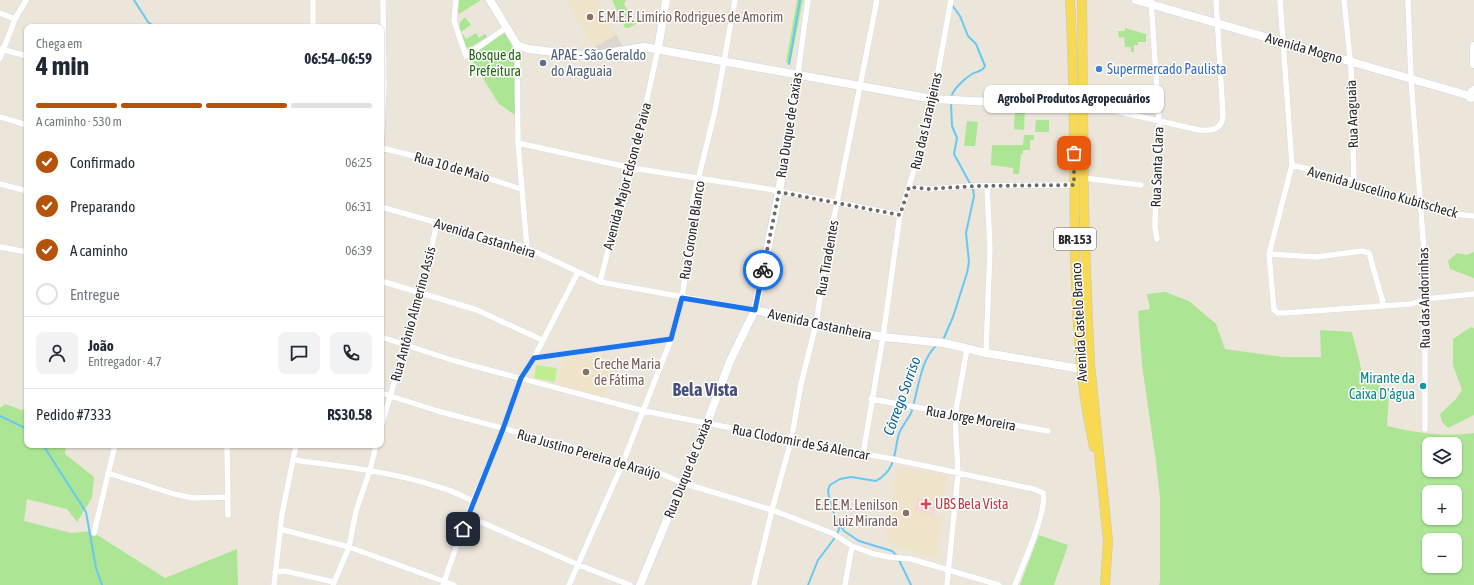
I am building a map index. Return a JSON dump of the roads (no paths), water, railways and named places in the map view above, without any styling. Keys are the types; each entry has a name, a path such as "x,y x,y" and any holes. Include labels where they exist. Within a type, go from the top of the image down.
{"main road":[{"name":"Avenida Castelo Branco","path":"1070,0 1074,106 1077,319 1080,369 1087,413 1100,475"},
{"name":"Avenida Castelo Branco","path":"1082,0 1084,182 1089,349 1096,408 1100,475 1108,550 1105,585"},
{"path":"1074,185 1084,182"}],"street":[{"path":"0,58 1,49 26,0"},
{"path":"312,0 313,24"},
{"path":"382,24 383,0"},
{"path":"456,0 454,21 466,56 507,27"},
{"path":"490,0 517,45 518,143 527,248"},
{"name":"Avenida Major Edson de Paiva","path":"600,282 632,168 658,50 666,0"},
{"name":"Rua Coronel Blanco","path":"569,585 622,465 671,339 682,298 691,234 693,200 700,180 735,0"},
{"name":"Rua Duque de Caxias","path":"640,585 683,483 730,361 755,310 779,192 808,0"},
{"name":"Rua Tiradentes","path":"754,585 772,510 791,441 801,384 816,324 826,258 859,84 877,0"},
{"name":"Rua das Laranjeiras","path":"863,454 883,337 900,215 929,122 951,0"},
{"name":"Avenida Mogno","path":"1136,0 1152,2 1283,43 1473,96"},
{"path":"1084,104 1210,131 1221,125 1224,118 1216,0"},
{"path":"1280,0 1292,165 1269,254 1272,306 1274,310 1278,313 1284,313 1411,304 1425,299 1474,294"},
{"name":"Rua Araguaia","path":"1344,0 1350,61 1354,181"},
{"name":"Rua das Andorinhas","path":"1408,0 1411,79 1427,291 1425,299 1425,429"},
{"name":"Rua Santa Clara","path":"1152,2 1159,121 1155,228 1157,239"},
{"path":"0,13 15,19"},
{"path":"517,45 528,49 578,56 597,55 644,47 798,73 933,99 1074,106"},
{"path":"1474,46 1474,64"},
{"path":"1,49 24,55"},
{"path":"0,117 24,124"},
{"path":"518,143 632,168 700,180 768,189 900,215"},
{"name":"Rua 10 de Maio","path":"384,152 450,165 521,189"},
{"name":"Avenida Juscelino Kubitscheck","path":"1292,165 1354,181 1421,202 1453,214 1474,216"},
{"path":"1084,182 1141,185"},
{"path":"0,184 24,190"},
{"path":"909,187 930,189 971,186 1074,185"},
{"path":"986,353 990,248 987,186"},
{"name":"Avenida Castanheira","path":"384,208 527,248 600,282 755,310 883,337 932,341 986,353 1080,369"},
{"name":"Rua Antônio Almerino Assis","path":"384,417 421,293 437,223"},
{"path":"0,247 24,251"},
{"path":"1269,254 1316,257 1362,250 1369,253 1384,306"},
{"path":"444,583 467,516 503,429 521,378 534,358 578,272"},
{"path":"384,282 477,310 542,340"},
{"name":"Rua Clodomir de Sá Alencar","path":"384,338 455,361 644,411 791,441 888,458 1038,491 1043,493 1044,497 1037,528 1015,585"},
{"path":"534,358 671,339"},
{"path":"947,585 953,512 958,474 955,416 966,349"},
{"name":"Rua Justino Pereira de Araújo","path":"384,394 503,429 569,446 622,465 651,471 683,483 772,510 832,533 852,546 884,556 911,559 999,585"},
{"name":"Rua Jorge Moreira","path":"872,400 955,416 1048,431"},
{"path":"94,534 114,448"},
{"path":"227,448 228,515"},
{"path":"274,585 280,529 296,448"},
{"path":"275,572 285,571 333,583 349,546 356,511 370,470 375,448"},
{"path":"294,460 370,470 440,487 473,501"},
{"path":"108,473 174,494 193,498 228,497"},
{"path":"467,516 578,565 630,585"},
{"path":"280,529 349,546 444,583 454,585"},
{"path":"845,585 852,546"}],"waterway":[{"path":"134,0 151,24"},
{"path":"789,64 800,0"},
{"name":"Córrego Sorriso","path":"951,98 956,88 963,81 985,66 976,44 968,36 960,16 952,5"},
{"name":"Córrego Sorriso","path":"943,340 953,317 967,273 969,262 966,233 974,196 973,189 954,154 957,138 952,126 951,103"},
{"name":"Córrego Sorriso","path":"911,585 897,556 892,551 859,541 844,531 835,517 828,490 830,485 840,479 851,477 876,481 887,472 893,462 899,434 911,413 923,367 931,351 937,345"},
{"path":"0,416 24,428"},
{"path":"45,448 86,512 96,568 102,585"},
{"path":"808,585 818,560 837,535 840,526"}],"place":[{"name":"E.M.E.F. Limírio Rodrigues de Amorim","path":"590,17"},
{"name":"APAE - São Geraldo do Araguaia","path":"543,63"},
{"name":"Supermercado Paulista","path":"1099,69"},
{"name":"Agroboi Produtos Agropecuários","path":"1074,153"},
{"name":"Creche Maria de Fátima","path":"586,372"},
{"name":"Mirante da Caixa D'água","path":"1423,386"},
{"name":"UBS Bela Vista","path":"926,504"},
{"name":"E.E.E.M. Lenilson Luiz Miranda","path":"906,513"}],"district":[{"name":"Bela Vista","path":"705,390"}],"park label":[{"name":"Bosque da Prefeitura","path":"495,64"}]}
